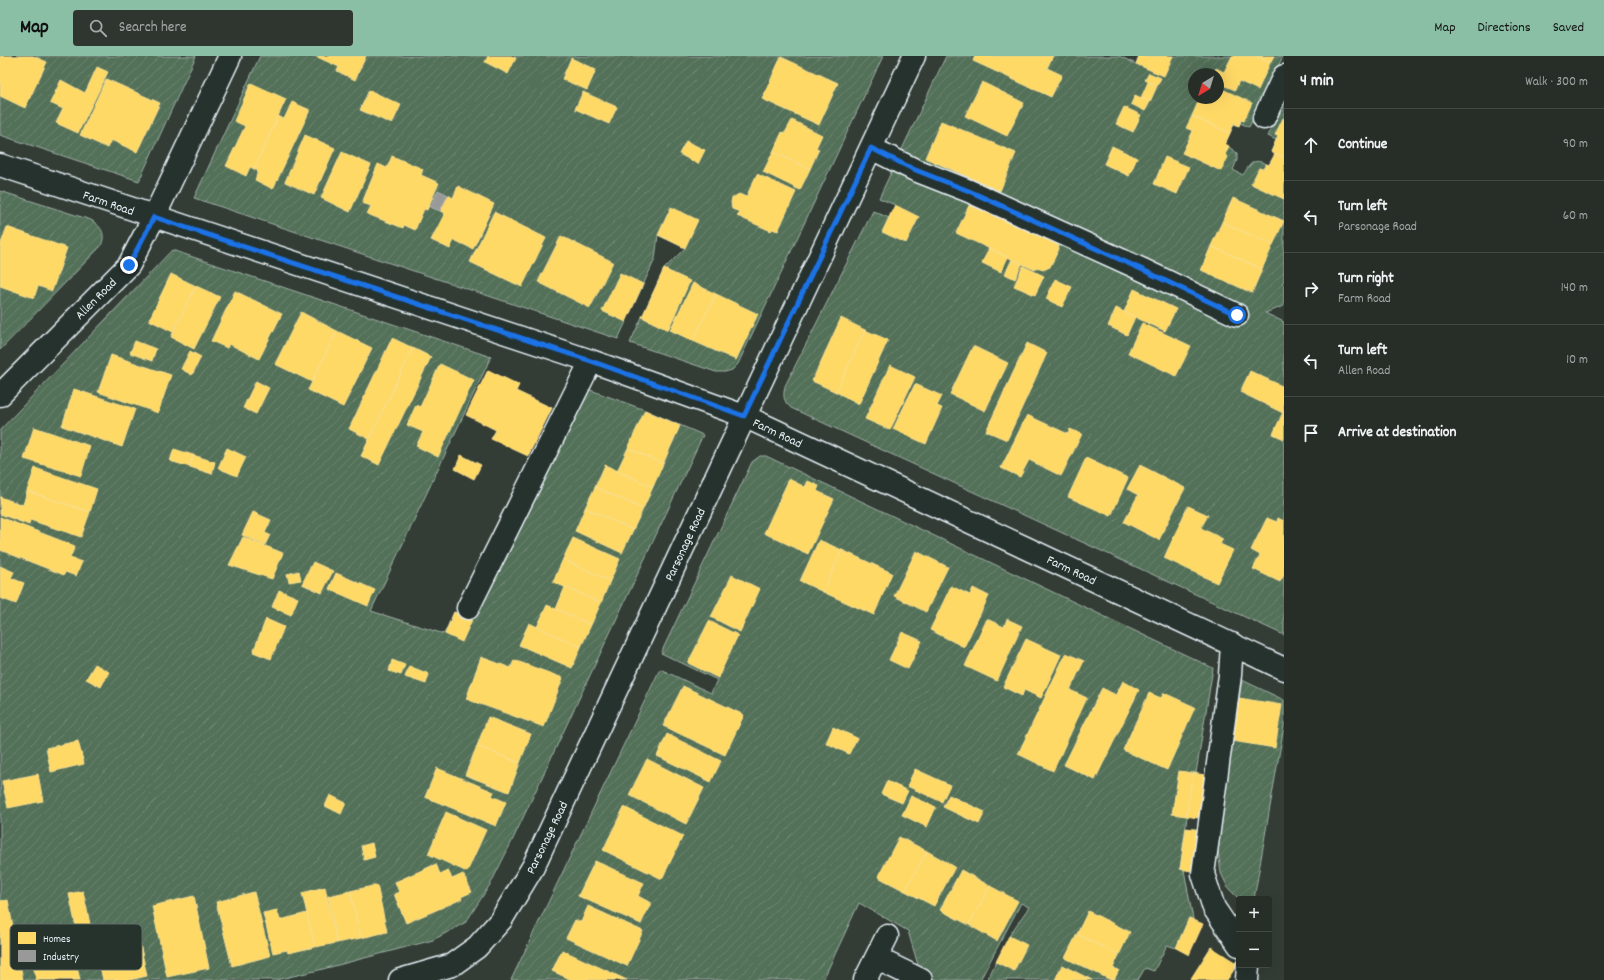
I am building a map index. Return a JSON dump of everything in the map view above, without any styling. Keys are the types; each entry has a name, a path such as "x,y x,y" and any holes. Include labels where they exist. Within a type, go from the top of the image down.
{"street":[{"name":"Allen Road","path":"0,395 129,265 154,217 230,56"},
{"name":"Parsonage Road","path":"400,980 457,973 477,947 502,920 533,867 914,56"},
{"path":"1264,118 1284,76"},
{"path":"871,148 913,169 969,191 1143,270 1237,315"},
{"name":"Farm Road","path":"0,165 591,361 744,416 1284,668"},
{"path":"468,608 591,361"},
{"path":"1232,644 1230,675 1203,874 1214,908 1236,941"},
{"path":"865,980 887,936"},
{"path":"876,958 920,980"},
{"path":"1247,980 1248,968"}],"green space":[{"path":"0,56 196,56 139,181 0,135"},
{"path":"260,56 883,56 738,364 732,370 716,372 630,343 664,269 685,248 658,235 655,259 618,339 194,198"},
{"path":"946,56 1119,56 1136,64 1139,56 1283,56 1249,127 1240,123 1239,126 1234,124 1225,144 1237,153 1237,160 1233,170 1243,175 1253,162 1256,161 1269,165 1275,154 1271,152 1276,140 1268,136 1284,104 1284,280 1282,284 1284,285 1284,306 1265,313 1284,322 1284,635 791,408 786,403 784,398 785,386 873,211 889,218 895,205 879,198"},
{"path":"0,191 91,220 98,225 102,231 103,238 101,246 0,350"},
{"path":"172,250 491,357 371,611 444,634 454,612 472,620 585,388 645,410 703,435 513,839 491,883 466,922 433,940 276,980 0,980 0,430"},
{"path":"760,456 766,456 1213,668 1196,773 1193,773 1180,869 1184,870 1193,919 1189,918 1176,948 1167,945 1154,971 1145,968 1138,980 987,980 1011,933 1029,907 1021,903 980,980 938,980 921,975 908,931 859,903 823,980 511,980 660,669 711,693 717,680 661,653 752,462"},
{"path":"1242,680 1284,700 1284,726 1255,896 1236,896 1228,888 1221,873 1218,850 1219,822"}],"building: Homes":[{"path":"0,56 33,56 47,62 25,108 0,96"},
{"path":"315,56 366,56 355,80 337,71 339,67"},
{"path":"488,56 511,56 516,58 508,74 485,62"},
{"path":"975,56 1053,56 1047,68 1062,75 1051,97 973,61"},
{"path":"1139,56 1173,56 1164,76 1136,64"},
{"path":"1232,56 1256,56 1270,63 1258,90 1239,81 1235,90 1224,85 1224,72"},
{"path":"1256,56 1274,56 1270,63"},
{"path":"781,57 838,83 819,125 762,99"},
{"path":"571,58 596,70 587,90 562,79"},
{"path":"97,67 108,72 78,133 56,123 63,109 50,103 61,80 85,93"},
{"path":"1149,73 1161,78 1157,86 1145,80"},
{"path":"106,79 160,103 137,152 111,140 107,148 80,135"},
{"path":"982,82 1024,103 1007,136 965,116"},
{"path":"1148,82 1157,86 1150,102 1141,98"},
{"path":"251,83 286,99 254,169 250,167 246,176 226,166 245,126 234,121"},
{"path":"369,90 401,105 392,124 360,110"},
{"path":"1224,90 1252,103 1244,121 1241,120 1239,126 1234,123 1230,133 1192,116 1197,104 1224,104"},
{"path":"583,92 617,107 609,124 575,109"},
{"path":"1135,95 1150,102 1145,111 1131,104"},
{"path":"292,102 310,110 273,189 255,180 258,171 254,169 278,116 284,119"},
{"path":"1124,107 1141,115 1133,132 1116,124"},
{"path":"1192,116 1230,133 1225,144 1229,146 1225,155 1228,157 1221,171 1182,153 1193,131 1186,128"},
{"path":"1283,118 1284,158 1271,152 1278,136 1275,135"},
{"path":"792,120 822,135 816,148 819,149 810,169 773,152 782,132 785,133"},
{"path":"941,121 1016,153 1000,191 925,158"},
{"path":"305,135 335,148 314,195 285,182"},
{"path":"686,141 705,150 698,164 679,154"},
{"path":"1112,146 1137,158 1129,176 1104,164"},
{"path":"342,152 371,165 350,212 321,198"},
{"path":"773,152 810,169 800,190 763,172"},
{"path":"1275,154 1284,158 1284,199 1251,184 1259,168 1263,169 1266,164 1269,165"},
{"path":"392,156 423,169 421,175 439,183 427,210 424,209 415,230 404,225 403,228 367,214 371,206 362,203 378,164 387,168"},
{"path":"1165,157 1189,167 1177,194 1154,184"},
{"path":"757,174 796,192 778,231 772,229 771,231 737,216 740,212 732,209 732,198 739,194 746,197"},
{"path":"458,186 494,204 473,249 454,240 450,249 431,240 445,213 440,211 448,195 453,198"},
{"path":"973,197 1058,241 1059,249 1050,267 1043,270 1036,267 1035,270 956,233"},
{"path":"1233,198 1284,221 1273,245 1222,222"},
{"path":"895,205 919,217 906,243 882,232"},
{"path":"671,207 698,220 685,248 658,235"},
{"path":"494,212 546,238 522,287 470,262"},
{"path":"1222,222 1273,245 1262,269 1211,246"},
{"path":"7,227 67,248 52,291 38,286 34,298 0,286 0,246"},
{"path":"561,236 613,262 590,308 538,282"},
{"path":"1211,246 1262,269 1252,293 1201,270"},
{"path":"989,248 1008,257 1001,272 982,263"},
{"path":"1012,259 1022,264 1015,279 1005,274"},
{"path":"1023,266 1044,276 1035,295 1014,286"},
{"path":"664,269 690,281 668,330 642,317"},
{"path":"620,273 643,284 626,322 602,311"},
{"path":"171,274 196,286 173,332 149,320"},
{"path":"1055,279 1072,287 1062,307 1046,299"},
{"path":"693,283 716,294 693,341 670,330"},
{"path":"196,286 220,297 194,349 171,337"},
{"path":"1134,289 1176,309 1165,331 1124,312"},
{"path":"235,291 282,314 259,359 229,344 227,348 211,341"},
{"path":"716,294 758,314 736,360 693,341"},
{"path":"1116,308 1135,317 1127,335 1108,326"},
{"path":"301,312 337,331 312,382 275,364"},
{"path":"841,318 865,330 836,392 812,381"},
{"path":"1142,323 1191,346 1176,376 1128,353"},
{"path":"865,330 888,340 859,404 836,392"},
{"path":"337,331 372,348 343,407 308,390"},
{"path":"392,338 413,348 369,439 349,429"},
{"path":"135,341 156,349 152,361 130,353"},
{"path":"1027,343 1047,353 1007,440 986,431"},
{"path":"973,346 1008,363 985,411 950,394"},
{"path":"413,348 431,357 379,465 361,456"},
{"path":"190,351 201,357 192,375 181,369"},
{"path":"111,355 171,375 158,413 98,392"},
{"path":"440,364 474,380 438,457 416,446 423,432 407,425 416,405 420,407"},
{"path":"890,365 915,377 890,430 865,419"},
{"path":"488,370 519,385 516,391 552,408 528,456 491,439 496,430 466,415"},
{"path":"1250,371 1284,387 1283,413 1240,392"},
{"path":"256,381 269,388 256,414 243,408"},
{"path":"915,384 942,396 937,406 942,408 926,444 893,429"},
{"path":"74,389 135,409 122,447 62,426"},
{"path":"645,410 680,426 663,464 628,448"},
{"path":"1284,410 1284,439 1273,434"},
{"path":"1027,415 1068,434 1070,429 1082,434 1061,476 1029,460 1020,477 1001,468"},
{"path":"34,427 90,446 81,476 24,459"},
{"path":"227,448 246,457 237,476 218,468"},
{"path":"628,448 663,464 653,487 617,471"},
{"path":"174,449 193,455 190,467 170,461"},
{"path":"193,455 215,462 212,474 190,467"},
{"path":"461,455 481,465 474,479 455,469"},
{"path":"1086,458 1128,478 1111,516 1068,497"},
{"path":"605,465 653,487 643,509 595,487"},
{"path":"1140,465 1185,488 1159,540 1124,522 1138,495 1127,489"},
{"path":"35,468 97,489 90,512 27,491"},
{"path":"789,479 805,487 808,481 819,486 817,491 834,499 808,554 764,533"},
{"path":"595,487 643,509 633,530 585,508"},
{"path":"27,491 90,512 81,537 30,520 29,525 0,514 0,497 23,505"},
{"path":"1188,506 1208,515 1201,528 1223,539 1220,544 1233,550 1217,583 1164,558"},
{"path":"585,508 633,530 622,553 575,531"},
{"path":"253,512 271,520 265,533 270,535 265,545 242,535"},
{"path":"0,517 75,546 70,558 82,562 76,576 65,572 64,575 0,550"},
{"path":"1267,518 1277,522 1278,518 1284,521 1284,575 1280,582 1253,569 1260,555 1251,550"},
{"path":"243,537 283,553 272,579 229,565"},
{"path":"573,538 620,559 610,581 563,559"},
{"path":"819,540 842,550 823,592 800,581"},
{"path":"842,550 892,573 874,615 823,592"},
{"path":"916,551 948,567 926,612 894,596"},
{"path":"563,559 610,581 601,603 553,582"},
{"path":"313,562 333,571 322,593 302,584"},
{"path":"0,566 14,572 11,578 24,583 16,604 0,598"},
{"path":"299,571 301,580 289,582 287,574"},
{"path":"336,573 375,590 368,606 329,589"},
{"path":"732,575 760,589 740,632 711,617"},
{"path":"951,586 970,595 973,588 989,596 964,647 930,630"},
{"path":"565,587 601,603 591,625 556,609"},
{"path":"279,590 298,598 291,615 272,607"},
{"path":"547,605 591,625 581,647 537,627"},
{"path":"454,612 472,620 462,642 445,634"},
{"path":"266,619 284,627 271,659 253,652"},
{"path":"987,619 1004,627 1007,619 1022,626 997,681 965,666"},
{"path":"709,621 738,635 718,678 688,663"},
{"path":"529,623 581,647 572,668 519,645"},
{"path":"902,632 922,641 908,669 889,660"},
{"path":"1026,639 1061,655 1041,698 1024,690 1022,696 1003,687"},
{"path":"1066,653 1084,661 1070,690 1087,698 1053,771 1018,754"},
{"path":"481,657 511,668 514,660 563,678 544,727 466,699"},
{"path":"392,660 405,665 401,675 389,671"},
{"path":"95,664 109,672 101,687 86,679"},
{"path":"409,666 429,674 426,684 405,677"},
{"path":"1123,681 1139,690 1095,780 1064,765 1102,688 1116,695"},
{"path":"683,686 744,715 725,755 663,726"},
{"path":"1149,693 1161,698 1164,693 1195,707 1167,770 1123,750"},
{"path":"1239,698 1282,705 1275,748 1232,741"},
{"path":"488,717 531,734 520,763 477,746"},
{"path":"833,727 857,738 849,754 826,743"},
{"path":"667,734 721,761 711,782 657,756"},
{"path":"78,741 84,764 51,772 46,748"},
{"path":"477,746 520,763 509,792 465,775"},
{"path":"647,759 704,788 686,824 629,795"},
{"path":"437,768 494,792 492,796 506,802 496,826 425,797"},
{"path":"915,769 950,785 942,802 907,786"},
{"path":"1179,771 1193,773 1186,816 1172,814"},
{"path":"1193,773 1211,776 1204,819 1186,816"},
{"path":"38,774 43,801 8,808 2,781"},
{"path":"887,781 908,791 902,803 881,794"},
{"path":"330,795 346,803 341,814 325,806"},
{"path":"949,795 985,812 979,824 943,807"},
{"path":"911,796 936,807 927,827 902,815"},
{"path":"624,807 683,836 662,879 603,850"},
{"path":"446,812 486,830 467,872 428,854"},
{"path":"1186,828 1203,830 1197,872 1180,869"},
{"path":"899,837 927,851 905,891 878,877"},
{"path":"372,843 375,857 364,860 361,846"},
{"path":"927,851 955,867 934,906 905,891"},
{"path":"595,861 644,883 638,896 651,903 641,924 578,896"},
{"path":"436,864 440,874 448,870 452,879 463,874 472,892 461,897 462,899 406,923 394,894 399,892 395,882"},
{"path":"961,870 990,886 969,925 940,910"},
{"path":"377,885 387,932 361,938 350,891"},
{"path":"990,886 1018,901 997,941 969,925"},
{"path":"325,887 337,943 315,947 302,893"},
{"path":"83,891 90,924 75,924 69,894"},
{"path":"350,891 361,938 337,943 328,896"},
{"path":"254,892 270,956 232,966 216,902"},
{"path":"194,896 209,968 167,977 152,906"},
{"path":"8,900 12,924 10,924 10,970 21,970 23,980 0,980 0,901"},
{"path":"588,906 643,931 627,966 566,938 575,920 581,922"},
{"path":"277,910 280,920 307,913 315,947 288,953 287,950 273,953 263,913"},
{"path":"1088,911 1130,932 1119,955 1077,934"},
{"path":"1189,918 1203,924 1189,955 1176,948"},
{"path":"1077,934 1119,955 1113,968 1119,970 1114,980 1111,980 1065,958"},
{"path":"1009,936 1027,945 1014,971 996,962"},
{"path":"1211,947 1236,963 1236,967 1227,980 1190,980"},
{"path":"562,950 627,980 572,980 552,971"},
{"path":"142,953 147,976 129,980 103,980 101,970 142,970"},
{"path":"1062,965 1092,980 1055,980"},
{"path":"34,970 78,970 80,980 36,980"}],"building: Industry":[{"path":"438,190 448,195 440,211 430,207"}],"route":[{"path":"129,265 154,217 591,361 744,416 871,148 913,169 969,191 1143,270 1237,315"}]}
